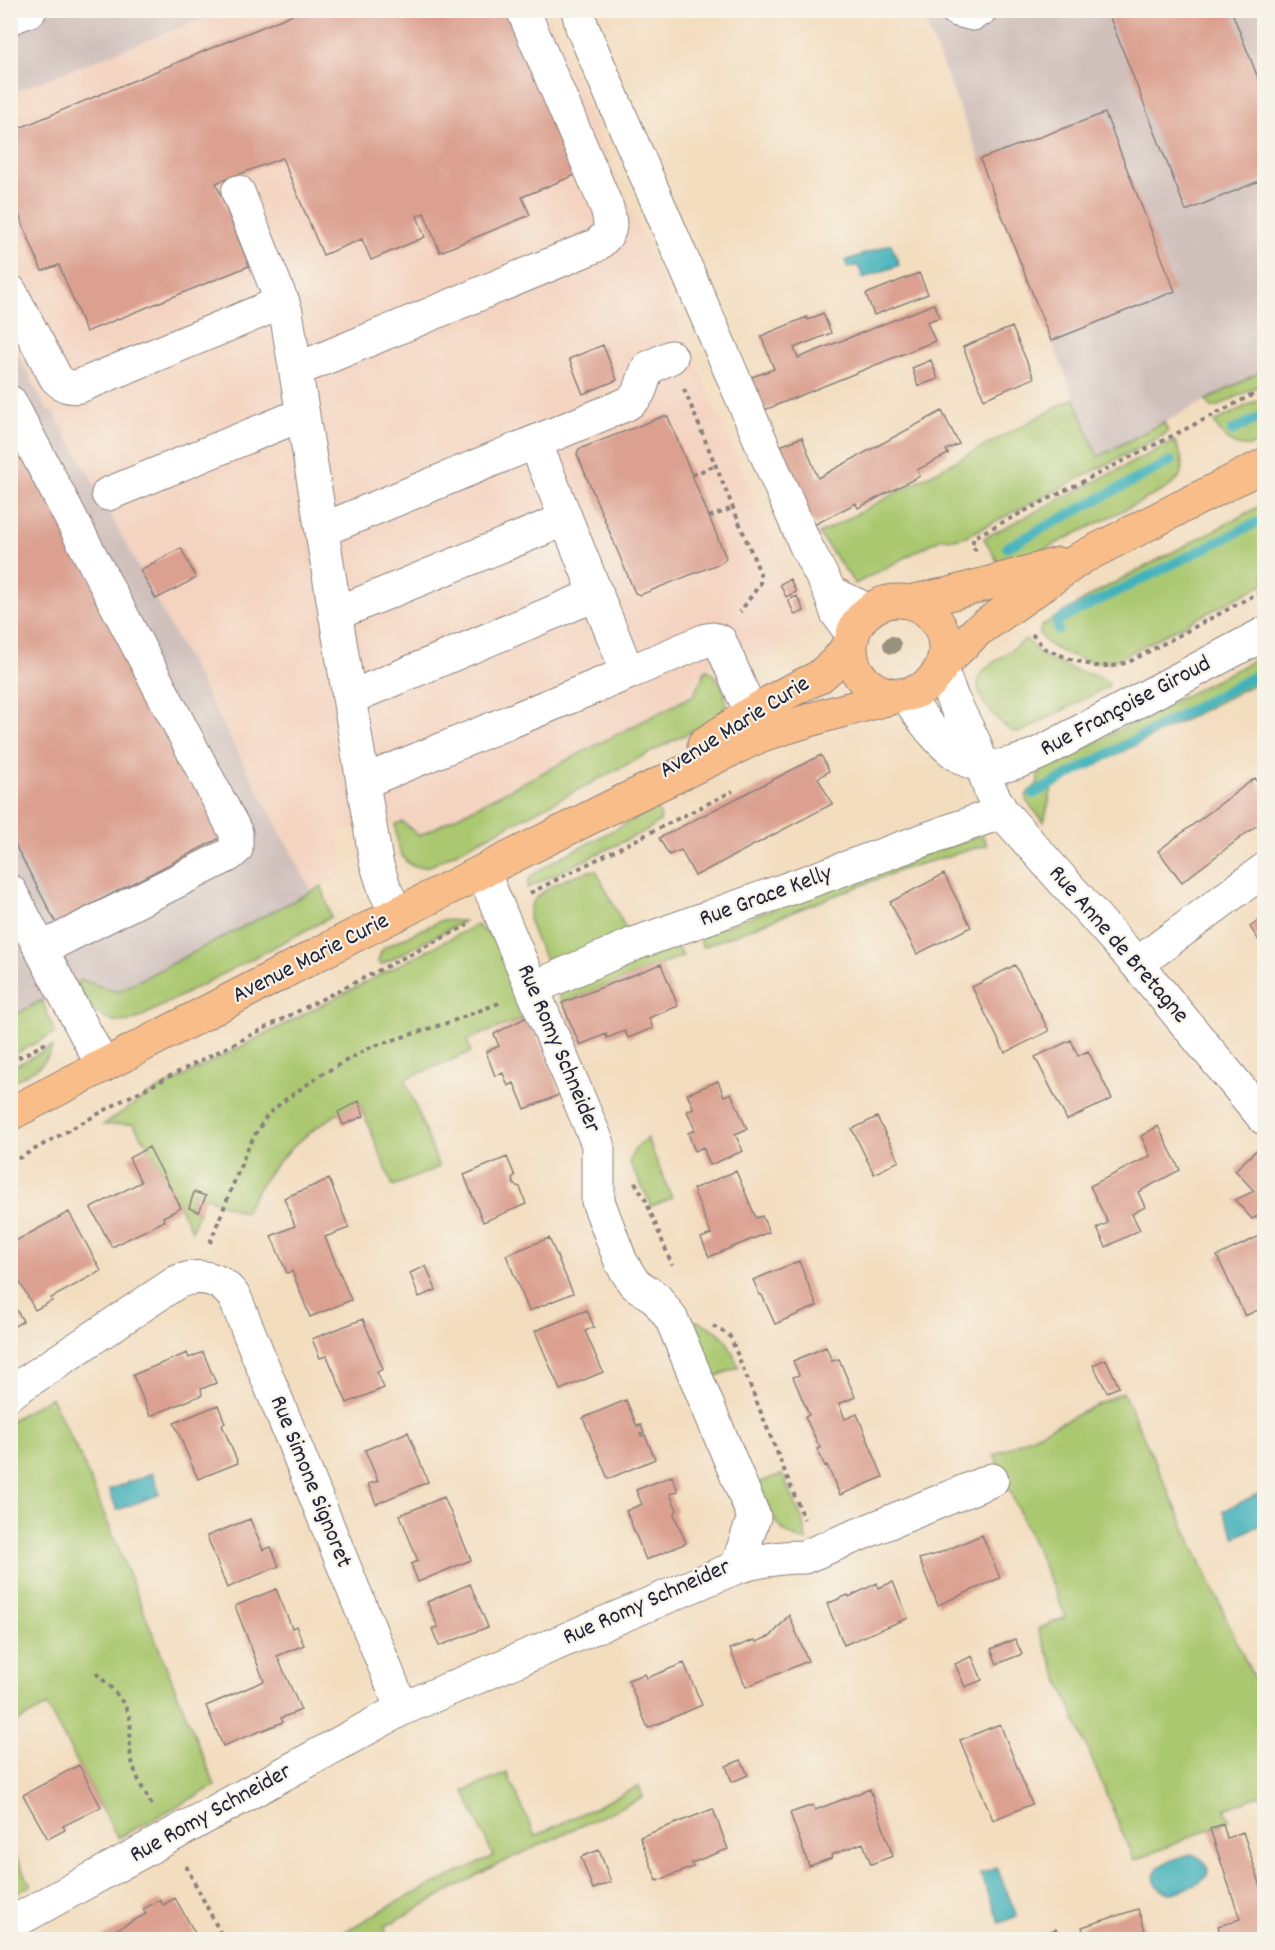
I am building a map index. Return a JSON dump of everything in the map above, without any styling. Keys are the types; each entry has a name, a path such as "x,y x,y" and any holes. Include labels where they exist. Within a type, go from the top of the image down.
{"main road":[{"path":"908,602 949,594 1002,595 1081,558 1264,465"},
{"path":"942,667 946,653 943,630 929,611 919,605 898,600 888,602 857,630 851,655 854,666 868,685 879,691 904,695 923,689 936,677 942,667 977,631 1002,595"},
{"name":"Avenue Marie Curie","path":"613,806 751,713 819,677 835,663 857,630"},
{"name":"Avenue Marie Curie","path":"10,1114 397,914 613,806 762,735 826,715 904,695"}],"street":[{"path":"10,18 30,10"},
{"path":"296,370 595,246 606,238 610,230 607,208 523,10"},
{"path":"578,10 587,38 802,536 830,592 857,630"},
{"path":"957,10 973,14 980,10"},
{"path":"238,192 284,302 376,862 397,914"},
{"path":"10,291 56,378 70,388 80,386 284,302"},
{"path":"322,531 627,404 636,398 642,389 648,368 671,357"},
{"path":"10,402 236,833 237,841 236,849 229,855 41,949"},
{"path":"108,494 303,414"},
{"path":"535,442 628,673"},
{"path":"335,614 566,519"},
{"path":"349,698 597,594"},
{"name":"Rue Françoise Giroud","path":"982,766 1021,761 1042,752 1264,634"},
{"path":"363,782 706,640 720,641 751,713"},
{"name":"Rue Anne de Bretagne","path":"942,667 952,698 974,742 991,792 1002,812 1137,964 1264,1118"},
{"path":"904,695 929,729 959,755 982,766"},
{"name":"Rue Grace Kelly","path":"533,988 634,944 1002,812"},
{"path":"1137,964 1264,870"},
{"name":"Rue Romy Schneider","path":"10,1924 402,1709 737,1567 754,1516 672,1320 656,1298 634,1283 621,1262 598,1201 598,1144 483,872"},
{"path":"10,891 103,1066"},
{"path":"10,1394 177,1282 196,1277"},
{"name":"Rue Simone Signoret","path":"196,1277 218,1281 229,1288 235,1298 402,1709"},
{"path":"737,1567 758,1560 778,1557 804,1557 992,1480"},
{"path":"754,1516 767,1534 780,1546 804,1557"}],"path":[{"path":"671,357 761,578 720,641"},
{"path":"1264,389 974,537 972,545 1002,595 1044,648 1078,662 1095,666 1113,666 1129,662 1264,590"},
{"path":"692,475 716,465"},
{"path":"709,517 734,508"},
{"path":"10,1163 125,1099 734,791"},
{"path":"196,1277 246,1152 268,1114 322,1074 370,1047 450,1022 533,988"},
{"path":"10,1062 81,1024"}],"shaded area":[{"path":"11,11 222,11 11,93"},
{"path":"222,11 547,11 758,508 814,633 760,661 746,653 707,669 694,695 419,836 403,822 339,830 343,870 340,877 312,891 88,473 54,413 47,411 11,339 11,93"},
{"path":"921,11 1264,11 1264,370 1098,457"},
{"path":"10,339 47,410 54,413 88,473 312,891 116,992 82,980 11,1017"}],"green space":[{"path":"1264,370 1264,383 1216,407 1211,407 1206,400"},
{"path":"1264,397 1264,441 1256,445 1241,446 1229,441 1214,422"},
{"path":"1074,398 1098,457 1164,422 1168,432 969,535 955,539 942,538 855,584 819,534"},
{"path":"1174,441 1179,450 1182,466 1180,476 1173,484 1039,552 1000,566 984,538"},
{"path":"1264,504 1264,584 1114,661 1097,662 1079,658 1050,645 1040,633 1041,626 1099,591"},
{"path":"1026,639 1050,660 1099,677 1108,682 1109,686 1024,730 1017,732 1010,730 994,716 985,704 979,692 978,679 986,668"},
{"path":"1264,655 1264,679 1052,788 1044,822 1027,802 1028,792 1038,784 1038,775 1043,769"},
{"path":"706,669 719,681 725,698 723,711 713,720 432,865 413,866 403,856 397,841 395,824 403,822 419,836 694,695"},
{"path":"657,809 661,817 660,821 647,830 527,888 530,877 554,861"},
{"path":"982,834 987,845 903,869 703,947 700,941 700,935"},
{"path":"596,870 628,933 549,966 531,927 529,914 531,905 545,890 555,884"},
{"path":"322,886 331,917 137,1019 116,1022 107,1019 93,1008 75,983 82,980 117,992"},
{"path":"442,920 464,921 381,965 378,961 385,947"},
{"path":"476,925 496,939 529,1016 467,1040 471,1052 405,1079 439,1167 393,1186 359,1102 323,1123 292,1148 265,1178 244,1213 194,1192 189,1208 199,1212 192,1231 149,1147 133,1124 103,1125 148,1095"},
{"path":"676,945 683,956 562,1003 559,994 560,987"},
{"path":"42,1000 55,1033 11,1056 11,1017"},
{"path":"53,1046 41,1064 11,1082 11,1068"},
{"path":"647,1138 672,1198 652,1206 630,1163 636,1148"},
{"path":"689,1320 703,1324 722,1336 729,1345 739,1367 714,1377"},
{"path":"1123,1392 1264,1701 1264,1794 1225,1809 1230,1820 1134,1861 1038,1629 1066,1617 994,1455"},
{"path":"51,1397 82,1460 215,1786 118,1838 47,1706 11,1725 10,1421"},
{"path":"782,1474 804,1523 806,1541 787,1533 774,1520 758,1483"},
{"path":"507,1773 535,1836 639,1786 643,1797 490,1868 384,1927 389,1939 332,1939 393,1904 493,1856 464,1791"},
{"path":"10,1847 31,1885 11,1897 10,1897"}],"water":[{"path":"891,244 899,265 863,278 858,265 848,268 845,261"},
{"path":"152,1473 160,1494 117,1510 109,1490"},
{"path":"1264,1491 1264,1523 1235,1537 1223,1511"},
{"path":"1191,1854 1206,1864 1206,1877 1197,1884 1176,1892 1165,1892 1161,1889 1154,1876 1160,1866"},
{"path":"997,1868 1017,1916 1000,1923 980,1874"}],"building":[{"path":"303,10 507,10 575,175 522,197 530,215 440,252 424,213 417,216 425,237 371,260 362,239 323,255 282,158 216,183 249,266 86,332 59,265 42,271 15,205 10,206 10,132"},
{"path":"1107,10 1231,10 1264,93 1264,179 1186,211"},
{"path":"1105,113 1175,291 1051,341 980,159"},
{"path":"919,273 928,294 874,315 866,294"},
{"path":"934,304 940,317 927,322 935,341 762,411 749,378 774,369 761,336 807,317 808,320 823,313 831,333 794,348 798,358"},
{"path":"1012,327 1034,378 984,399 963,347"},
{"path":"603,345 617,380 583,394 569,359"},
{"path":"931,360 938,379 918,386 912,368"},
{"path":"942,411 959,444 946,450 948,454 917,470 920,476 858,508 856,503 814,525 778,447 802,437 818,478"},
{"path":"664,416 668,417 726,558 723,562 640,595 635,593 577,454 579,449"},
{"path":"10,423 224,836 56,923 10,835"},
{"path":"181,548 196,578 156,599 140,570"},
{"path":"790,579 796,592 786,597 780,584"},
{"path":"797,596 804,611 795,615 788,600"},
{"path":"821,755 829,771 818,778 832,804 695,876 681,850 669,855 659,838"},
{"path":"1255,778 1264,791 1264,820 1182,882 1158,851"},
{"path":"944,874 971,927 917,954 890,902"},
{"path":"1264,917 1264,948 1250,927"},
{"path":"661,964 678,1006 649,1018 653,1028 628,1038 625,1031 607,1038 606,1034 580,1045 562,1003"},
{"path":"1015,965 1049,1031 1005,1053 972,987"},
{"path":"529,1016 561,1094 525,1109 514,1083 508,1086 503,1073 495,1076 486,1052 499,1046 494,1034"},
{"path":"1071,1040 1078,1056 1088,1051 1112,1099 1067,1120 1035,1057"},
{"path":"718,1081 724,1096 731,1093 747,1129 735,1134 743,1151 710,1165 703,1147 695,1151 688,1133 695,1130 687,1111 694,1109 687,1094"},
{"path":"359,1101 364,1116 343,1125 338,1112"},
{"path":"877,1117 899,1161 874,1174 852,1129"},
{"path":"1158,1126 1180,1170 1138,1192 1145,1207 1132,1214 1140,1230 1106,1247 1097,1228 1108,1223 1090,1186 1150,1156 1141,1136"},
{"path":"149,1147 181,1208 163,1217 164,1221 112,1247 91,1208 141,1182 129,1158"},
{"path":"1260,1147 1264,1153 1264,1213 1252,1219 1235,1200 1254,1191 1235,1170"},
{"path":"507,1157 515,1176 512,1178 514,1185 520,1187 526,1204 483,1222 464,1175"},
{"path":"736,1171 756,1218 762,1216 769,1232 709,1257 701,1238 711,1234 693,1189"},
{"path":"329,1179 349,1228 325,1237 351,1300 310,1317 292,1271 287,1273 271,1236 295,1226 284,1198"},
{"path":"194,1192 206,1196 199,1212 189,1208"},
{"path":"69,1212 101,1271 51,1298 52,1301 35,1310 10,1264 10,1244"},
{"path":"1264,1234 1264,1307 1245,1316 1217,1256"},
{"path":"549,1238 573,1293 529,1311 506,1255"},
{"path":"799,1261 817,1306 775,1324 753,1280"},
{"path":"426,1266 436,1290 419,1297 410,1273"},
{"path":"10,1299 23,1321 10,1329"},
{"path":"587,1310 594,1327 585,1331 603,1372 560,1390 535,1331"},
{"path":"363,1319 383,1369 377,1372 384,1388 347,1403 327,1356 320,1358 312,1339"},
{"path":"826,1347 832,1361 839,1359 855,1397 839,1404 845,1419 857,1414 883,1477 840,1495 817,1449 820,1448 805,1417 809,1415 793,1377 799,1375 793,1361"},
{"path":"203,1352 216,1383 201,1389 202,1395 150,1416 133,1375 187,1353 189,1358"},
{"path":"1106,1359 1119,1387 1107,1392 1093,1365"},
{"path":"626,1400 637,1426 641,1425 644,1433 640,1434 645,1435 655,1459 608,1479 583,1418"},
{"path":"218,1405 225,1423 222,1425 238,1463 198,1479 174,1423"},
{"path":"408,1432 428,1482 376,1504 368,1484 378,1481 365,1450"},
{"path":"672,1476 678,1491 670,1494 677,1510 674,1514 686,1543 646,1560 626,1511 642,1504 636,1490"},
{"path":"444,1497 471,1560 418,1582 411,1564 418,1561 400,1515"},
{"path":"250,1519 263,1550 271,1547 279,1566 227,1588 207,1536"},
{"path":"982,1535 1000,1578 938,1605 919,1559"},
{"path":"893,1582 908,1618 844,1645 827,1604 848,1595 849,1597 877,1583 878,1588"},
{"path":"470,1584 488,1627 439,1646 432,1629 438,1627 427,1602"},
{"path":"276,1589 292,1628 296,1626 304,1645 277,1656 301,1710 281,1718 283,1722 223,1746 206,1706 264,1681 235,1606"},
{"path":"789,1615 808,1661 746,1687 730,1649 771,1636"},
{"path":"1264,1626 1264,1646 1257,1629"},
{"path":"1015,1639 1022,1654 997,1664 991,1649"},
{"path":"972,1656 982,1680 965,1687 955,1664"},
{"path":"684,1663 702,1705 648,1728 628,1680 645,1674 647,1678"},
{"path":"1000,1724 1032,1804 993,1820 960,1740"},
{"path":"741,1760 748,1775 732,1782 726,1766"},
{"path":"79,1765 101,1807 63,1826 65,1830 48,1839 23,1795"},
{"path":"870,1789 893,1856 871,1864 863,1843 809,1866 790,1813 813,1805 815,1810"},
{"path":"713,1809 728,1849 691,1863 693,1867 657,1881 640,1837"},
{"path":"1223,1824 1227,1838 1243,1832 1264,1896 1264,1940 1216,1940 1221,1937 1218,1926 1240,1919 1210,1829"},
{"path":"599,1850 611,1882 593,1889 581,1857"},
{"path":"175,1898 195,1933 183,1940 104,1940 102,1937 146,1914 143,1909 160,1900 163,1905"},
{"path":"1138,1909 1148,1940 1086,1940 1082,1927"},
{"path":"1056,1929 1060,1940 1029,1940 1029,1939"}],"waterway":[{"path":"1232,431 1264,415"},
{"path":"1007,547 1171,461"},
{"path":"1058,630 1057,621 1264,519"},
{"path":"1033,794 1264,671"}]}
